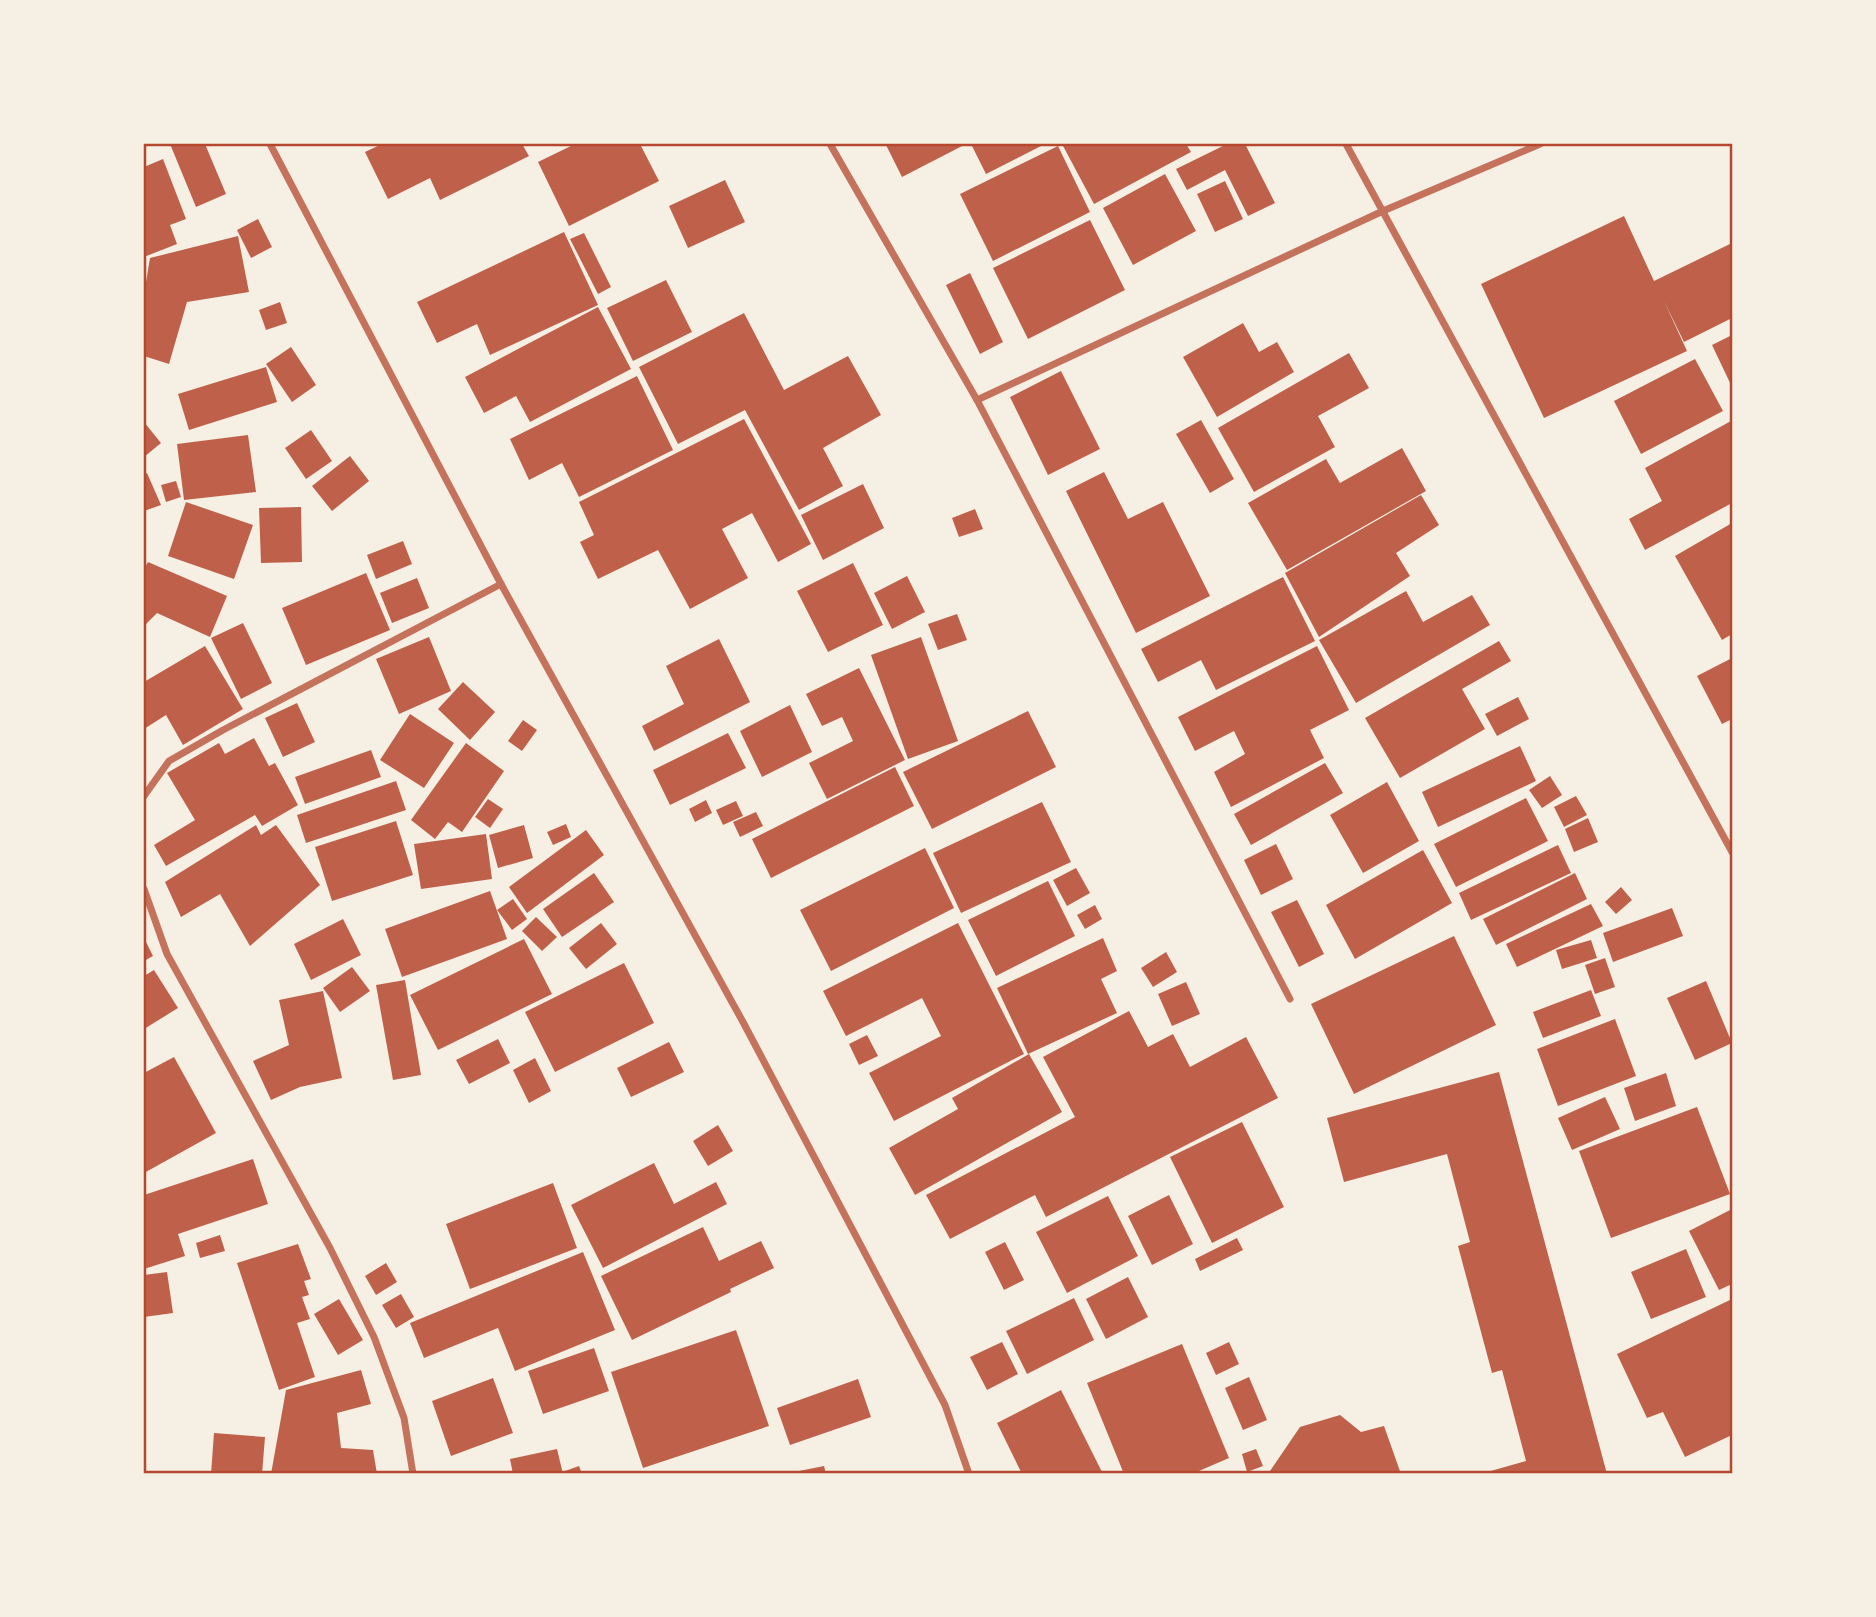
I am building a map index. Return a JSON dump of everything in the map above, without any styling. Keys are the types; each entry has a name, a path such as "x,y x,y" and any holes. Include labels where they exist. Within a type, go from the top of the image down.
{"street":[{"path":"270,144 501,584 743,1022 945,1405 969,1474"},
{"path":"830,144 977,401 1290,999"},
{"path":"1346,144 1732,852"},
{"path":"977,401 1383,211 1540,144"},
{"path":"144,796 169,761 501,584"},
{"path":"144,889 167,954 330,1248 374,1337 404,1419 413,1474"}],"building":[{"path":"170,144 205,144 226,194 196,207"},
{"path":"382,144 522,144 529,156 440,200 430,178 388,199 365,152"},
{"path":"575,144 640,144 659,181 569,226 538,162"},
{"path":"966,144 902,177 886,145"},
{"path":"971,144 1045,144 986,174"},
{"path":"1062,144 1186,144 1191,152 1094,204"},
{"path":"1227,144 1245,144 1275,203 1248,216 1225,170 1187,190 1176,169"},
{"path":"1058,146 1090,212 993,261 960,194"},
{"path":"163,159 186,219 170,225 177,244 144,257 144,167"},
{"path":"1165,174 1196,231 1133,265 1103,208"},
{"path":"725,180 745,222 688,248 669,206"},
{"path":"1225,181 1243,219 1215,232 1197,194"},
{"path":"1624,216 1654,281 1732,243 1732,318 1684,342 1664,301 1687,351 1544,418 1481,284"},
{"path":"258,219 272,247 251,258 237,230"},
{"path":"1090,220 1125,290 1028,339 993,268"},
{"path":"564,232 598,305 490,355 477,324 437,343 417,302"},
{"path":"584,233 611,287 598,294 570,239"},
{"path":"238,236 249,292 187,302 169,364 144,356 144,294 150,258"},
{"path":"970,273 1003,342 980,354 946,285"},
{"path":"666,280 692,332 633,361 607,308"},
{"path":"280,302 287,323 266,330 259,310"},
{"path":"598,307 631,369 530,422 516,396 484,413 465,377"},
{"path":"744,313 784,390 848,356 881,415 823,448 843,486 799,510 745,410 678,444 639,367"},
{"path":"1243,323 1259,352 1277,342 1294,372 1217,417 1183,357"},
{"path":"1732,335 1732,387 1712,345"},
{"path":"291,347 316,385 292,402 266,364"},
{"path":"1349,353 1369,388 1318,416 1335,447 1254,492 1218,428"},
{"path":"1695,359 1723,411 1641,454 1614,401"},
{"path":"266,367 277,402 189,430 178,394"},
{"path":"1061,371 1100,449 1048,475 1010,397"},
{"path":"637,376 673,450 579,497 562,463 529,480 510,439"},
{"path":"744,419 811,544 778,562 752,513 722,529 748,578 690,609 658,550 598,579 580,542 594,535 579,502"},
{"path":"1201,420 1234,479 1210,493 1176,434"},
{"path":"1731,421 1732,503 1645,550 1629,519 1662,501 1645,468"},
{"path":"144,422 161,443 144,457"},
{"path":"311,430 332,461 306,479 285,448"},
{"path":"248,435 256,492 184,500 177,444"},
{"path":"1402,448 1426,491 1287,570 1248,503 1326,459 1340,483"},
{"path":"350,456 369,481 332,511 312,486"},
{"path":"1104,472 1128,519 1163,502 1210,596 1136,633 1066,491"},
{"path":"147,473 161,505 144,511 144,475"},
{"path":"176,481 181,497 166,502 161,485"},
{"path":"863,484 884,528 823,560 801,515"},
{"path":"1421,495 1439,525 1396,553 1410,576 1319,637 1285,573"},
{"path":"186,502 253,525 234,579 168,556"},
{"path":"301,507 302,562 261,563 259,508"},
{"path":"975,509 983,529 959,537 952,518"},
{"path":"1732,523 1732,634 1722,640 1675,556"},
{"path":"403,541 412,564 376,579 367,555"},
{"path":"148,562 227,596 210,637 157,613 144,626 144,569"},
{"path":"853,563 883,625 828,652 797,591"},
{"path":"366,573 390,630 306,665 282,608"},
{"path":"907,576 925,612 892,629 874,593"},
{"path":"1283,577 1315,641 1216,690 1201,660 1158,682 1141,649"},
{"path":"417,578 429,608 392,623 380,593"},
{"path":"1406,591 1423,622 1472,595 1490,625 1356,703 1319,640"},
{"path":"957,614 967,640 938,650 928,624"},
{"path":"243,623 272,683 241,699 211,638"},
{"path":"429,637 451,691 399,714 376,659"},
{"path":"921,637 958,741 908,759 871,655"},
{"path":"719,639 750,702 654,751 642,726 684,704 666,666"},
{"path":"1499,641 1511,661 1462,689 1485,729 1400,778 1365,718"},
{"path":"205,646 243,709 183,745 166,715 144,729 144,682"},
{"path":"1317,646 1349,710 1310,730 1324,758 1231,807 1214,772 1245,754 1234,731 1195,751 1178,717"},
{"path":"1732,658 1732,719 1722,724 1697,676"},
{"path":"859,668 905,760 827,799 809,763 853,741 842,717 822,726 806,694"},
{"path":"463,682 495,712 470,740 438,709"},
{"path":"1518,697 1529,719 1497,736 1485,714"},
{"path":"297,703 315,742 283,757 265,718"},
{"path":"790,705 812,752 762,777 740,731"},
{"path":"1028,711 1056,767 932,829 903,772"},
{"path":"410,714 454,743 424,788 380,760"},
{"path":"523,720 537,730 522,751 508,741"},
{"path":"728,733 746,768 670,805 653,770"},
{"path":"254,738 269,766 275,763 298,805 262,826 255,815 166,866 154,845 195,820 167,773 219,743 225,754"},
{"path":"466,743 504,771 462,832 448,822 435,839 411,820"},
{"path":"1520,746 1536,781 1438,827 1422,792"},
{"path":"371,750 381,777 305,804 295,777"},
{"path":"1325,763 1343,793 1251,845 1234,814"},
{"path":"895,767 914,806 771,878 752,839"},
{"path":"1550,776 1562,795 1542,808 1529,790"},
{"path":"396,781 406,810 306,843 297,815"},
{"path":"1387,782 1419,841 1363,873 1330,815"},
{"path":"1576,796 1587,815 1564,827 1554,807"},
{"path":"1526,798 1548,841 1456,887 1434,844"},
{"path":"488,799 503,809 490,828 475,817"},
{"path":"706,800 712,813 695,822 689,809"},
{"path":"736,801 743,816 723,825 716,810"},
{"path":"1042,802 1071,862 961,913 933,853"},
{"path":"756,812 763,826 740,837 733,822"},
{"path":"1588,818 1598,842 1574,852 1565,829"},
{"path":"396,821 413,875 332,901 315,847"},
{"path":"566,824 571,837 553,845 547,832"},
{"path":"256,825 261,835 276,825 320,885 250,946 220,894 181,917 165,882"},
{"path":"524,825 533,858 498,868 489,835"},
{"path":"586,830 604,855 527,913 509,887"},
{"path":"486,834 492,879 421,889 414,844"},
{"path":"1276,844 1293,879 1261,895 1244,860"},
{"path":"1558,845 1571,873 1471,920 1459,893"},
{"path":"925,848 954,908 831,971 800,910"},
{"path":"1423,850 1452,903 1355,959 1326,905"},
{"path":"1076,868 1090,893 1067,906 1053,880"},
{"path":"594,873 614,902 562,937 543,909"},
{"path":"1575,873 1587,899 1496,945 1483,919"},
{"path":"1048,881 1075,936 996,976 968,920"},
{"path":"1621,887 1632,900 1616,914 1605,902"},
{"path":"490,891 507,939 402,977 385,929"},
{"path":"513,899 527,919 512,930 497,910"},
{"path":"1297,900 1324,954 1299,967 1271,912"},
{"path":"1591,904 1603,926 1517,967 1506,944"},
{"path":"1095,905 1102,919 1085,929 1077,915"},
{"path":"1672,908 1683,936 1613,962 1603,933"},
{"path":"536,917 557,937 542,951 522,931"},
{"path":"343,919 361,955 311,980 294,944"},
{"path":"601,923 617,944 586,969 569,948"},
{"path":"958,923 1024,1054 894,1121 869,1073 941,1036 922,998 846,1036 823,991"},
{"path":"1454,936 1496,1025 1354,1094 1311,1004"},
{"path":"144,938 153,956 144,961"},
{"path":"1103,938 1117,971 1101,979 1117,1013 1028,1054 997,988"},
{"path":"524,939 552,994 438,1050 410,995"},
{"path":"1591,940 1597,958 1562,969 1556,950"},
{"path":"1166,952 1177,972 1153,987 1141,968"},
{"path":"1605,958 1615,987 1595,994 1585,965"},
{"path":"624,963 654,1023 555,1072 525,1012"},
{"path":"352,967 370,991 340,1012 323,988"},
{"path":"154,970 178,1008 144,1029 144,976"},
{"path":"405,980 421,1075 393,1080 376,985"},
{"path":"1706,981 1732,1043 1695,1060 1667,998"},
{"path":"1186,982 1200,1014 1172,1026 1158,994"},
{"path":"1591,990 1601,1016 1543,1038 1533,1012"},
{"path":"323,991 342,1078 300,1087 271,1100 253,1061 289,1045 279,1000"},
{"path":"1129,1011 1148,1047 1173,1034 1190,1067 1246,1037 1278,1098 1046,1217 1035,1195 950,1239 926,1195 1075,1117 1043,1057"},
{"path":"1615,1019 1636,1076 1558,1106 1537,1049"},
{"path":"867,1035 878,1056 859,1065 849,1044"},
{"path":"498,1039 510,1063 469,1084 456,1060"},
{"path":"669,1042 684,1072 631,1097 617,1068"},
{"path":"1029,1054 1062,1112 915,1195 889,1148 958,1109 952,1098"},
{"path":"174,1057 216,1133 144,1173 144,1073"},
{"path":"535,1058 551,1091 529,1103 513,1070"},
{"path":"1499,1072 1607,1474 1480,1474 1526,1461 1502,1370 1492,1373 1458,1246 1470,1242 1447,1154 1344,1182 1327,1118"},
{"path":"1666,1073 1676,1106 1635,1121 1624,1088"},
{"path":"1605,1097 1620,1129 1572,1150 1558,1118"},
{"path":"1697,1107 1730,1194 1611,1238 1579,1151"},
{"path":"1242,1122 1284,1207 1212,1243 1170,1157"},
{"path":"718,1125 733,1151 708,1166 693,1141"},
{"path":"253,1159 268,1204 178,1234 185,1256 144,1269 144,1195"},
{"path":"654,1163 674,1204 716,1182 727,1204 603,1268 571,1205"},
{"path":"553,1183 577,1248 470,1289 446,1224"},
{"path":"1169,1195 1193,1244 1152,1265 1128,1216"},
{"path":"1108,1196 1138,1256 1067,1293 1036,1232"},
{"path":"1732,1209 1732,1284 1719,1290 1689,1231"},
{"path":"703,1227 719,1261 761,1241 774,1268 632,1340 601,1276"},
{"path":"220,1235 225,1251 200,1258 196,1243"},
{"path":"1237,1238 1243,1250 1200,1271 1195,1259"},
{"path":"1005,1242 1024,1280 1004,1290 985,1252"},
{"path":"298,1244 311,1279 304,1281 309,1295 302,1297 310,1319 297,1323 315,1377 279,1390 237,1263"},
{"path":"1686,1249 1706,1297 1651,1319 1631,1272"},
{"path":"583,1252 615,1330 515,1371 498,1328 424,1358 410,1323"},
{"path":"386,1263 397,1282 376,1295 365,1276"},
{"path":"167,1272 173,1313 144,1317 144,1275"},
{"path":"1128,1277 1148,1317 1106,1339 1086,1299"},
{"path":"401,1294 414,1317 396,1328 382,1305"},
{"path":"1074,1298 1094,1340 1027,1374 1006,1331"},
{"path":"339,1299 363,1340 338,1355 314,1314"},
{"path":"1732,1299 1732,1435 1685,1457 1663,1412 1647,1418 1617,1354"},
{"path":"736,1330 769,1426 643,1468 611,1372"},
{"path":"1002,1342 1018,1374 987,1390 970,1357"},
{"path":"1229,1342 1239,1364 1216,1375 1206,1353"},
{"path":"1182,1344 1229,1458 1192,1474 1124,1474 1087,1383"},
{"path":"594,1348 609,1391 543,1414 528,1371"},
{"path":"361,1370 371,1404 337,1413 341,1448 373,1450 377,1474 271,1474 286,1390"},
{"path":"1249,1377 1267,1420 1243,1430 1225,1388"},
{"path":"493,1378 513,1433 451,1456 432,1401"},
{"path":"858,1379 871,1417 790,1445 777,1408"},
{"path":"1061,1390 1103,1474 1022,1474 997,1423"},
{"path":"1340,1415 1361,1432 1384,1426 1401,1474 1268,1474 1300,1427"},
{"path":"214,1433 265,1437 262,1474 211,1474"},
{"path":"557,1449 563,1474 513,1474 510,1459"},
{"path":"1256,1449 1263,1466 1247,1472 1242,1454"},
{"path":"579,1466 582,1474 566,1474 565,1471"},
{"path":"824,1466 826,1474 794,1474 794,1472"}]}
